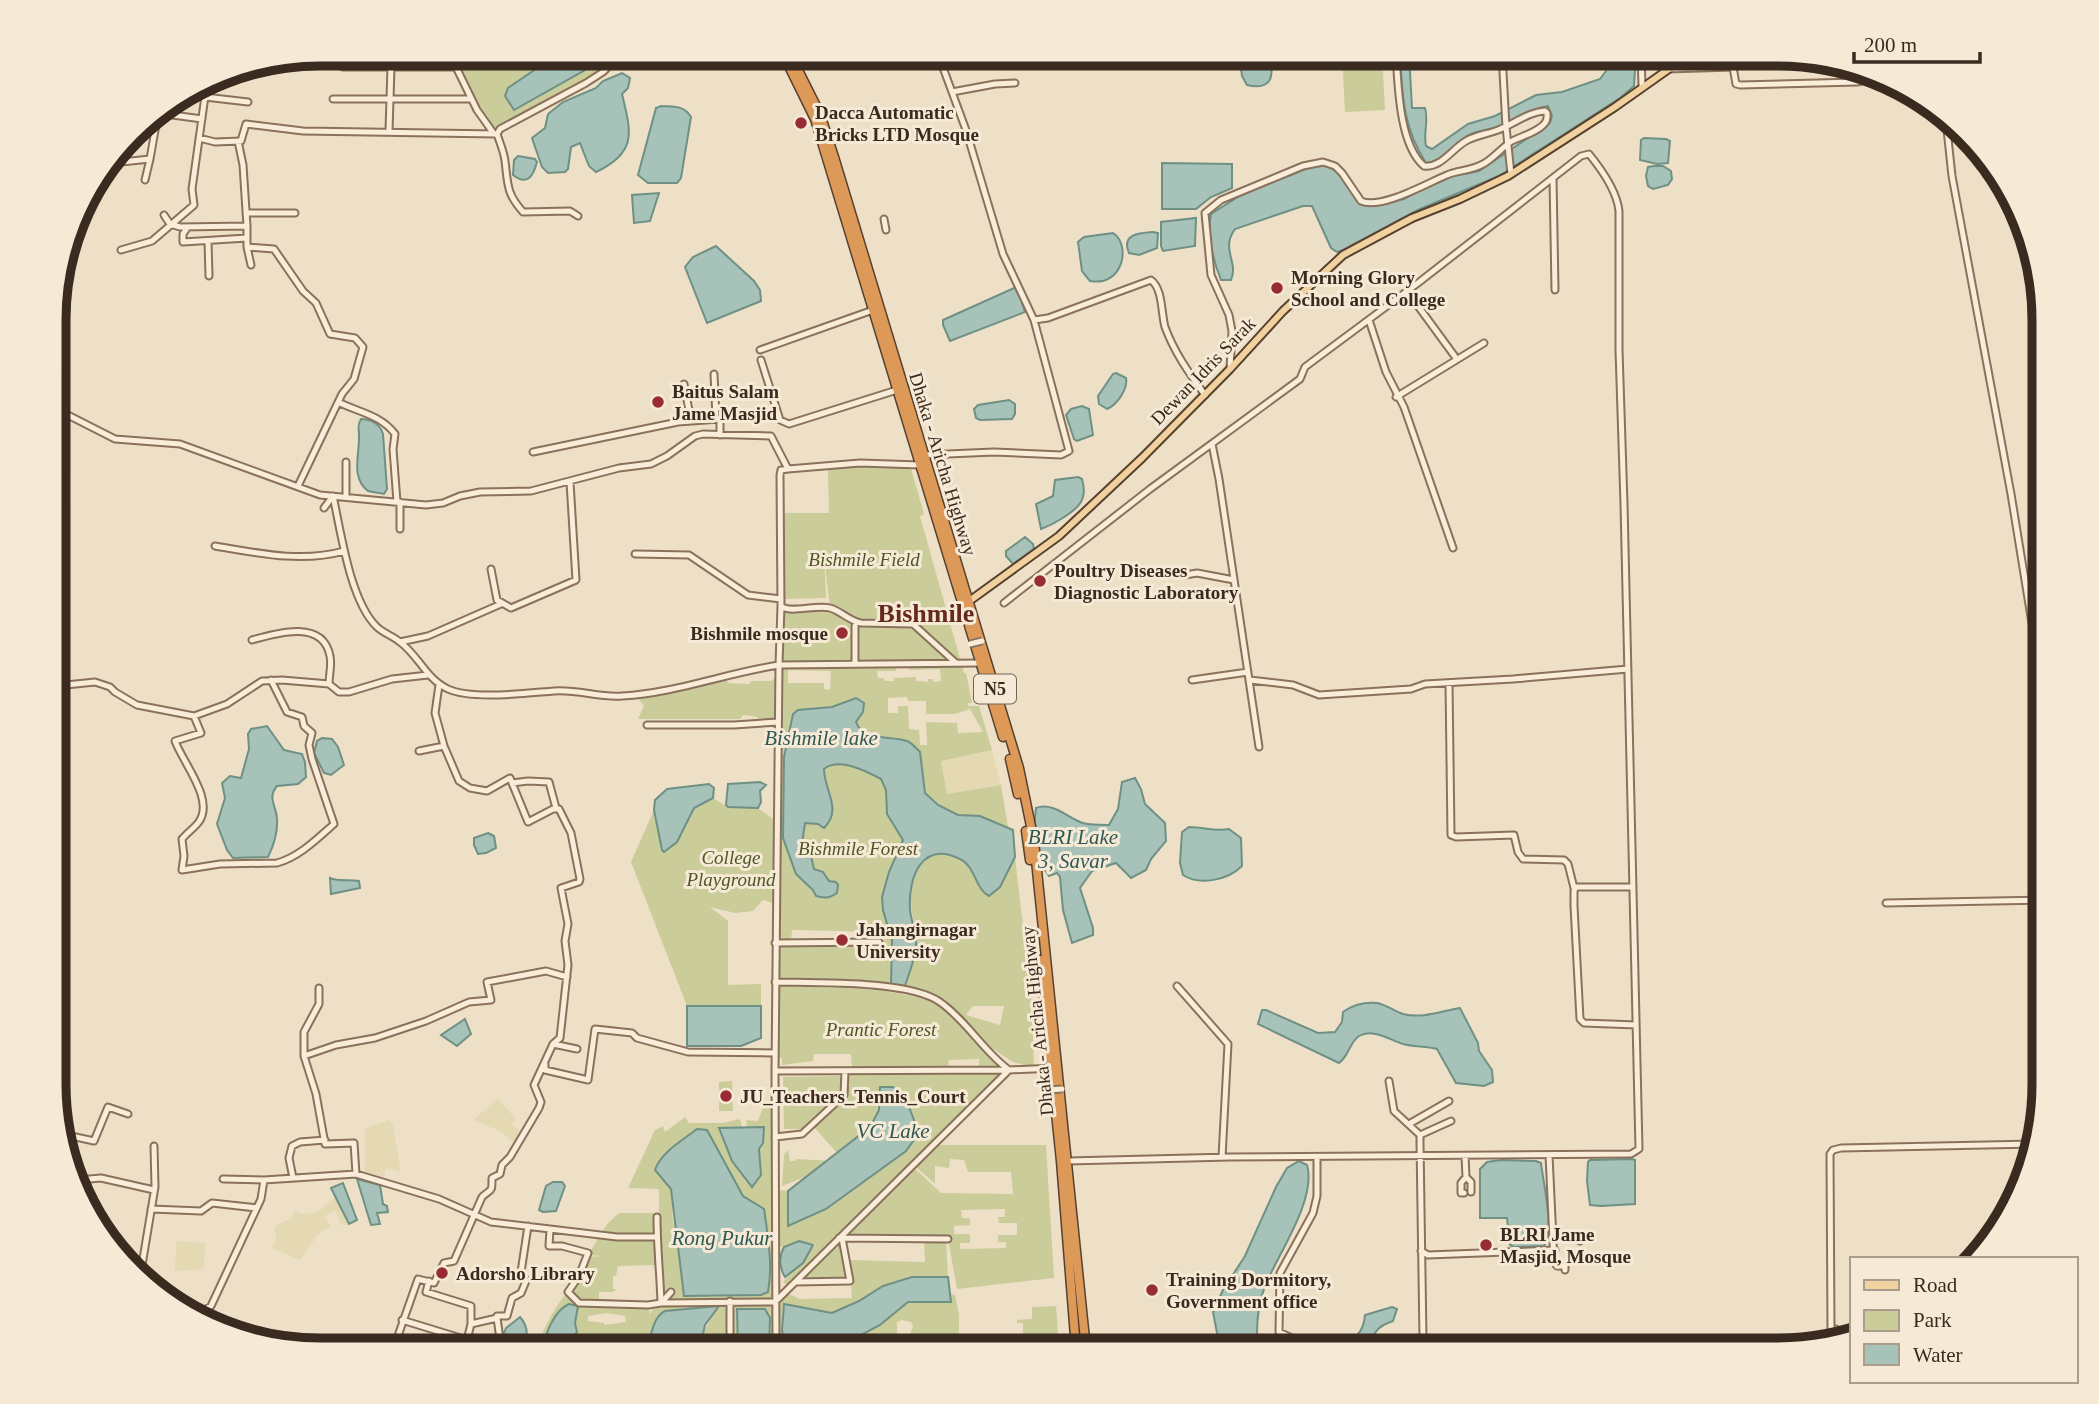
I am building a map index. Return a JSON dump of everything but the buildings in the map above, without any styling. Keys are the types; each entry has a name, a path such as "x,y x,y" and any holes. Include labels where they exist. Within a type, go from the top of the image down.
{"highway":[{"name":"Dhaka - Aricha Highway","path":"789,66 815,119 1012,764 1027,836 1068,1161 1085,1338"},
{"name":"Dhaka - Aricha Highway","path":"796,66 820,114 1018,768 1034,841 1055,1068 1075,1338"}],"main road":[{"name":"Dewan Idris Sarak","path":"968,602 1059,536 1205,395 1283,310 1343,255 1412,218 1460,199 1511,174 1615,107 1672,66"}],"street":[{"path":"388,131 391,66"},
{"path":"199,138 215,142 241,141 246,124 303,131 495,134 609,66"},
{"path":"924,455 994,452 1061,454 1068,453 1069,450 1034,320 1003,254 966,130 943,66"},
{"path":"1230,369 1232,331 1229,315 1210,275 1205,213 1211,206 1303,166 1323,162 1335,166 1361,201 1370,204 1401,195 1449,174 1485,164 1507,145 1545,124 1547,113 1534,113 1506,127 1467,141 1433,166 1424,166 1414,151 1402,121 1397,66"},
{"path":"1503,66 1511,174"},
{"path":"1641,66 1642,86"},
{"path":"343,67 456,67 471,99 495,134 505,159 506,184 513,200 523,212 570,211 578,216"},
{"path":"1667,69 1733,67 1736,84 1740,85 1860,80"},
{"path":"952,92 1015,83"},
{"path":"121,250 152,241 194,205 192,189 205,97 248,102"},
{"path":"333,99 471,99"},
{"path":"171,115 202,119"},
{"path":"145,180 155,128"},
{"path":"1947,131 1952,176 2032,623"},
{"path":"238,141 243,172 247,247 251,265"},
{"path":"1004,603 1094,531 1300,379 1305,367 1408,291 1581,156 1589,154 1618,198 1620,427 1629,669 1639,1149 1637,1152 1549,1155 1068,1161"},
{"path":"122,162 150,159"},
{"path":"1553,178 1555,290"},
{"path":"246,214 295,213"},
{"path":"164,215 170,225 187,228 247,226"},
{"path":"884,219 886,230"},
{"path":"187,228 183,234 183,242 247,239"},
{"path":"208,241 209,276"},
{"path":"247,247 274,249 303,291 316,303 330,334 355,338 363,346 354,379 338,402 298,486"},
{"path":"1034,320 1048,318 1151,280 1157,287 1165,325 1175,351 1205,395"},
{"path":"1408,291 1456,358"},
{"path":"760,350 873,310"},
{"path":"1369,320 1396,397 1404,407 1453,548"},
{"path":"1396,397 1484,343"},
{"path":"761,360 780,420 789,424 897,390"},
{"path":"714,374 716,418"},
{"path":"684,384 691,421"},
{"path":"338,402 355,411 366,412 395,433 393,449 400,529"},
{"path":"66,414 116,439 180,444 320,495 426,505 480,492 531,491 619,468 651,464 695,436 703,434 771,436 788,469"},
{"path":"533,452 716,418 721,420 720,435"},
{"path":"703,434 705,442"},
{"path":"1212,444 1259,747"},
{"path":"346,462 346,497"},
{"path":"776,1338 775,943 781,606 780,475 781,470 860,463 920,465"},
{"path":"491,569 497,600 511,608 576,580 570,482"},
{"path":"324,508 333,496"},
{"path":"333,496 344,551 367,615 376,626 411,650 428,675 439,685 452,691 470,695 573,690 621,696 658,692 742,670 779,665 980,663"},
{"path":"215,546 294,557 344,551"},
{"path":"635,554 689,555 748,595 780,599"},
{"path":"1185,575 1197,573 1234,580"},
{"path":"400,642 428,636 501,604"},
{"path":"781,606 791,611 807,607 830,608 853,622 860,623 913,624 956,663"},
{"path":"855,626 855,664"},
{"path":"252,640 279,633 307,631 314,634 326,643 330,657 329,684"},
{"path":"970,644 982,641"},
{"path":"1250,680 1293,685 1319,695 1411,689 1425,684 1629,669"},
{"path":"1192,680 1248,672"},
{"path":"66,685 95,682 110,687 137,705 194,716 227,704 262,681 329,684 339,692 349,692 392,679 428,675"},
{"path":"194,716 201,733 175,741 204,802 199,822 181,839 184,856 182,870 220,864 285,861 319,838 334,824 309,748 312,733 304,726 302,717 287,712 271,680"},
{"path":"1449,683 1451,835 1514,835 1522,859 1564,860 1568,864 1574,888 1580,1019 1584,1023 1636,1024"},
{"path":"439,685 435,713 444,746 462,785 487,791 508,777 528,822 556,808"},
{"path":"648,725 778,722"},
{"path":"419,751 444,746"},
{"path":"397,1338 418,1279 434,1283 444,1263 454,1261 482,1197 492,1189 492,1178 500,1174 502,1165 510,1157 539,1108 541,1101 534,1085 554,1044 560,1038 567,977 565,941 568,924 561,888 579,882 580,879 568,824 556,808 549,782 528,780 512,783"},
{"path":"1574,888 1633,887"},
{"path":"1886,903 2032,900"},
{"path":"775,943 879,942"},
{"path":"304,1056 336,1045 375,1038 426,1021 470,1002 492,1000 487,982 546,971 567,977"},
{"path":"775,982 874,985 910,991 937,1000 959,1018 1009,1070"},
{"path":"1177,986 1228,1044 1222,1157"},
{"path":"319,988 319,1004 304,1032 304,1056 316,1094 325,1144 354,1143 356,1174"},
{"path":"545,1061 545,1070 588,1080 595,1029 632,1033 637,1038 688,1052 775,1053"},
{"path":"554,1044 577,1049"},
{"path":"775,1071 1055,1068"},
{"path":"775,1137 802,1134 844,1095 845,1070"},
{"path":"550,1229 549,1246 562,1246 588,1253 579,1276 568,1292 579,1303 648,1305 775,1302 1009,1070"},
{"path":"1390,1081 1394,1111 1420,1135 1423,1338"},
{"path":"1049,1090 1062,1089"},
{"path":"1409,1124 1449,1101"},
{"path":"72,1136 94,1141 108,1107 128,1114"},
{"path":"1420,1135 1451,1121"},
{"path":"293,1178 289,1158 292,1146 300,1142 325,1140"},
{"path":"1835,1331 1830,1154 1833,1150 1841,1147 2025,1144"},
{"path":"142,1264 154,1190 154,1146"},
{"path":"1549,1155 1554,1262 1557,1266 1564,1266 1565,1270"},
{"path":"1465,1156 1466,1177 1471,1182 1471,1192"},
{"path":"1292,1338 1279,1332 1280,1273 1313,1213 1317,1196 1317,1158"},
{"path":"223,1179 264,1180 356,1174 439,1199 502,1225 617,1237 657,1237"},
{"path":"1464,1193 1461,1193 1461,1183 1466,1177"},
{"path":"85,1179 100,1178 154,1190"},
{"path":"206,1310 211,1306 261,1199 264,1180"},
{"path":"151,1209 201,1211 212,1203 257,1208"},
{"path":"657,1217 661,1303"},
{"path":"471,1324 500,1315 507,1316 512,1298 521,1293 526,1281 521,1272 528,1227"},
{"path":"1553,1236 1578,1236 1580,1241"},
{"path":"841,1238 948,1239"},
{"path":"794,1283 850,1281 841,1238"},
{"path":"864,1238 864,1247"},
{"path":"883,1238 883,1247"},
{"path":"900,1238 900,1247"},
{"path":"919,1238 919,1247"},
{"path":"1420,1251 1428,1255 1555,1250"},
{"path":"429,1281 426,1292 471,1306 468,1338"},
{"path":"661,1303 671,1292"},
{"path":"731,1338 734,1301"},
{"path":"497,1318 500,1338"},
{"path":"402,1320 460,1338"}],"shaded area":[{"path":"992,750 1001,785 947,794 941,761"},
{"path":"498,1099 516,1119 512,1125 523,1133 515,1144 502,1132 473,1120"},
{"path":"389,1120 393,1125 401,1172 386,1168 384,1177 365,1172 365,1128"},
{"path":"335,1197 349,1225 341,1225 335,1211 325,1216 331,1227 317,1236 300,1260 272,1248 277,1235 274,1230 278,1223 291,1218 295,1211 304,1214 316,1213"},
{"path":"176,1241 205,1243 204,1269 175,1271"}],"green space":[{"path":"457,66 607,66 593,78 494,134"},
{"path":"1343,66 1383,66 1385,110 1345,112"},
{"path":"860,463 910,465 924,514 920,516 966,673 972,703 968,703 968,706 979,706 992,750 941,761 947,794 1001,785 1008,827 980,816 958,815 943,808 927,795 923,787 922,762 906,740 877,737 864,732 856,722 859,715 840,705 795,711 789,732 786,761 785,831 789,855 800,877 817,893 825,897 837,893 829,881 814,869 809,848 802,843 805,823 818,824 821,827 828,788 824,769 837,764 845,765 881,779 886,790 887,814 903,840 885,884 892,941 891,986 870,982 838,982 869,984 881,990 936,1001 1006,1069 979,1069 979,1059 949,1060 948,1067 852,1069 851,1054 814,1054 813,1061 782,1065 782,1058 777,1057 775,982 781,608 830,608 824,556 826,598 781,599 781,513 829,513 828,470","holes":["909,665 909,670 940,669 941,681 916,681 916,677 894,678 894,681 878,678 877,671 896,671 896,666","788,670 831,671 830,690 824,689 824,683 788,683","907,697 908,701 926,701 926,714 955,714 970,709 983,732 958,733 957,723 926,722 927,745 920,745 919,730 909,729 908,706 898,706 898,713 888,713 888,698","792,930 883,932 885,939 879,943 791,941"]},
{"path":"777,676 776,720 758,722 758,717 743,715 740,719 638,719 644,706 638,698 726,677 728,683 749,684 751,681 771,681"},
{"name":"College Playground","path":"713,798 728,807 758,808 773,819 773,903 763,900 753,911 735,913 710,907 728,921 728,985 761,984 761,1006 687,1006 631,862 654,810 664,851 677,841 694,808"},
{"name":"Prantic Forest","path":"947,854 960,861 973,874 984,893 1000,887 1015,857 1032,1005 1034,1067 1013,1062 987,1045 963,1018 939,998 902,988 916,950 911,888 918,867 927,856","holes":["973,1006 1004,1006 1000,1025 966,1015"]},
{"path":"845,1072 1002,1073 788,1286 783,1282 816,1244 778,1247 778,1190 788,1191 788,1225 826,1209 908,1150 919,1133 909,1107 893,1087 880,1087 879,1110 870,1127 837,1153 812,1125 844,1095"},
{"path":"839,1076 843,1089 802,1129 784,1129 783,1077"},
{"name":"JU_Teachers_Tennis_Court","path":"732,1081 733,1111 719,1111 719,1082"},
{"path":"765,1103 774,1104 775,1302 785,1292 800,1299 852,1298 849,1260 925,1262 924,1240 946,1240 948,1277 912,1277 883,1285 859,1301 832,1313 784,1304 783,1338 769,1338 770,1318 765,1309 737,1310 738,1338 698,1338 718,1306 665,1311 654,1324 649,1338 540,1338 552,1314 589,1257 603,1256 588,1255 607,1224 619,1213 659,1213 659,1189 628,1188 655,1130 663,1126 665,1132 685,1117 689,1123 723,1123 740,1119 742,1127 747,1127 746,1120 758,1121","holes":["707,1130 723,1163 768,1236 770,1283 768,1292 760,1295 710,1297 673,1222 671,1189","658,1265 661,1302 649,1305 652,1310 650,1314 648,1305 612,1304 613,1299 599,1299 599,1292 613,1292 617,1289 613,1289 613,1276 616,1276 618,1266","606,1313 625,1316 626,1322 604,1325 588,1321 588,1316"]},
{"path":"935,1145 1046,1145 1054,1278 957,1289 948,1239 839,1238 912,1166 941,1193 1013,1194 1011,1172 968,1172 964,1160 950,1159 949,1168 935,1166 935,1184 915,1166","holes":["1005,1209 1005,1217 998,1217 999,1223 1017,1223 1017,1235 998,1235 998,1242 1006,1242 1006,1248 960,1249 960,1243 970,1243 970,1234 954,1234 954,1226 970,1225 970,1218 962,1218 961,1210"]},
{"path":"788,1150 790,1161 833,1161 820,1171 782,1186 784,1155"},
{"path":"840,1241 847,1279 802,1279"},
{"path":"950,1294 955,1295 959,1315 959,1338 930,1338 922,1334 919,1338 909,1338 913,1327 911,1322 902,1320 897,1322 899,1338 886,1334 883,1338 855,1338 880,1325 908,1302 951,1302"},
{"path":"1056,1306 1058,1338 984,1336 1023,1334 1023,1323 1017,1323 1017,1320 1032,1319 1032,1307"}],"water":[{"path":"540,66 583,66 585,70 514,110 505,96 508,88"},
{"path":"1241,66 1272,66 1270,80 1262,86 1247,85"},
{"path":"1401,66 1410,66 1412,108 1425,108 1426,146 1432,149 1468,124 1495,116 1536,95 1562,92 1600,79 1606,66 1635,66 1634,86 1620,98 1499,176 1420,209 1343,250 1337,252 1331,248 1312,206 1303,206 1235,229 1229,243 1233,273 1231,280 1221,280 1212,248 1211,214 1241,195 1318,164 1326,165 1337,172 1362,205 1404,199 1443,178 1479,171 1550,123 1552,116 1548,106 1542,107 1503,126 1471,134 1439,159 1426,163 1408,124"},
{"path":"622,73 630,78 628,88 622,94 629,130 625,149 619,157 596,172 589,166 580,143 571,147 568,169 565,172 548,173 542,167 532,138 545,128 548,114 563,102"},
{"path":"661,106 682,109 691,117 681,178 677,183 648,183 638,175 656,108"},
{"path":"1644,138 1670,141 1668,163 1657,164 1640,160 1641,140"},
{"path":"518,156 535,159 537,162 534,172 526,180 513,175 514,160"},
{"path":"1162,163 1232,164 1232,188 1211,197 1196,209 1162,209"},
{"path":"1663,166 1671,171 1672,179 1668,185 1653,189 1648,186 1648,167"},
{"path":"659,193 650,221 634,223 632,195"},
{"path":"1196,218 1195,246 1163,251 1161,222"},
{"path":"1113,233 1122,246 1121,263 1110,278 1090,281 1082,271 1078,242 1084,237"},
{"path":"1158,233 1157,248 1139,255 1129,253 1129,238"},
{"path":"716,246 754,281 760,290 761,301 707,323 685,267 693,257"},
{"path":"1014,288 1018,289 1025,312 950,341 943,320"},
{"path":"1116,373 1126,378 1124,392 1107,409 1099,404 1098,396"},
{"path":"1009,400 1015,404 1012,419 976,418 974,409 978,405"},
{"path":"1082,406 1089,409 1093,435 1077,441 1066,415 1071,409"},
{"path":"361,419 375,423 383,434 387,489 384,494 368,491 359,479 357,465"},
{"path":"1078,477 1082,479 1084,486 1080,503 1067,515 1041,529 1036,504 1053,496 1055,480"},
{"path":"1025,537 1033,544 1034,549 1013,564 1006,556 1006,551"},
{"name":"Bishmile lake","path":"856,698 864,703 863,712 856,722 865,733 907,741 920,752 925,793 938,805 958,815 980,816 1013,830 1015,857 1000,887 989,896 984,893 969,867 960,859 947,854 936,854 920,865 910,897 916,937 915,951 904,988 891,986 892,941 882,897 903,840 887,814 886,790 881,779 845,765 837,764 824,769 832,814 824,828 818,824 805,823 802,843 809,848 814,869 823,872 829,881 838,885 834,895 816,896 796,874 783,838 784,757 793,714 798,710 832,707"},
{"path":"267,726 284,750 302,754 306,777 298,784 277,786 274,790 272,798 277,829 268,857 233,858 217,824 225,798 222,783 230,776 241,778 249,749 248,734 251,729"},
{"path":"322,738 332,739 344,765 331,775 324,773 314,753 317,741"},
{"name":"BLRI Lake 3, Savar","path":"1135,778 1145,804 1165,823 1166,841 1151,859 1146,870 1131,878 1116,863 1092,871 1080,888 1093,935 1072,943 1063,910 1060,877 1057,873 1049,876 1038,852 1035,834 1036,808 1053,808 1083,823 1109,825 1118,809 1122,782"},
{"path":"760,782 766,785 760,791 761,802 758,808 726,805 728,784"},
{"path":"709,784 714,788 713,798 694,808 677,842 664,852 654,810 655,800 667,789"},
{"path":"1189,827 1229,829 1241,838 1242,866 1229,875 1214,880 1197,880 1183,875 1180,863 1182,832"},
{"path":"488,833 494,836 496,848 478,854 474,838"},
{"path":"330,878 359,881 360,888 331,894"},
{"path":"1377,1003 1410,1015 1460,1008 1478,1043 1479,1051 1492,1070 1493,1082 1484,1086 1456,1083 1437,1049 1403,1044 1370,1033 1359,1036 1339,1063 1258,1024 1262,1010 1266,1010 1318,1033 1335,1032 1342,1022 1343,1012 1359,1004"},
{"path":"687,1006 761,1006 761,1038 741,1046 687,1046"},
{"path":"465,1019 471,1034 457,1046 441,1035"},
{"name":"VC Lake","path":"880,1087 893,1087 909,1107 919,1133 906,1151 826,1209 788,1226 788,1191 870,1127 879,1110"},
{"path":"764,1127 763,1143 759,1149 761,1175 752,1187 732,1161 719,1128"},
{"name":"Rong Pukur","path":"697,1129 707,1130 743,1196 764,1209 770,1272 768,1292 761,1295 684,1296 671,1189 655,1170 667,1152"},
{"path":"1501,1160 1541,1163 1548,1218 1544,1246 1514,1247 1510,1245 1507,1218 1480,1218 1480,1169 1487,1162"},
{"path":"1635,1160 1635,1204 1590,1205 1588,1162"},
{"path":"1299,1161 1307,1165 1309,1179 1302,1210 1263,1292 1257,1334 1263,1338 1218,1338 1213,1312 1223,1290 1245,1256 1287,1168"},
{"path":"357,1179 380,1185 383,1204 387,1206 388,1212 377,1213 380,1224 371,1225"},
{"path":"553,1182 562,1182 565,1186 556,1211 543,1212 539,1210 546,1186"},
{"path":"343,1183 357,1220 349,1224 331,1188"},
{"path":"799,1241 813,1245 803,1263 785,1277 780,1262 782,1251 784,1247"},
{"path":"912,1277 948,1277 951,1302 908,1302 880,1325 855,1338 783,1338 784,1304 832,1313 883,1286"},
{"path":"569,1304 578,1306 575,1323 577,1332 572,1338 546,1338 551,1324"},
{"path":"719,1306 699,1338 650,1338 657,1319 665,1311"},
{"path":"1392,1307 1397,1309 1393,1321 1376,1331 1373,1338 1354,1338 1360,1332 1365,1315"},
{"path":"737,1309 765,1309 770,1318 769,1338 738,1338"},
{"path":"520,1317 525,1325 526,1338 507,1338 504,1333 506,1328"}],"place":[{"name":"Dacca Automatic Bricks LTD Mosque","path":"801,123"},
{"name":"Morning Glory School and College","path":"1277,288"},
{"name":"Baitus Salam Jame Masjid","path":"658,402"},
{"name":"Poultry Diseases Diagnostic Laboratory","path":"1040,581"},
{"name":"Bishmile mosque","path":"842,633"},
{"name":"Jahangirnagar University","path":"842,940"},
{"name":"JU_Teachers_Tennis_Court","path":"726,1096"},
{"name":"BLRI Jame Masjid, Mosque","path":"1486,1245"},
{"name":"Adorsho Library","path":"442,1273"},
{"name":"Training Dormitory, Government office","path":"1152,1290"}],"district":[{"name":"Bishmile","path":"926,613"}],"park label":[{"name":"Bishmile Field","path":"864,559"},
{"name":"Bishmile Forest","path":"858,848"}]}
